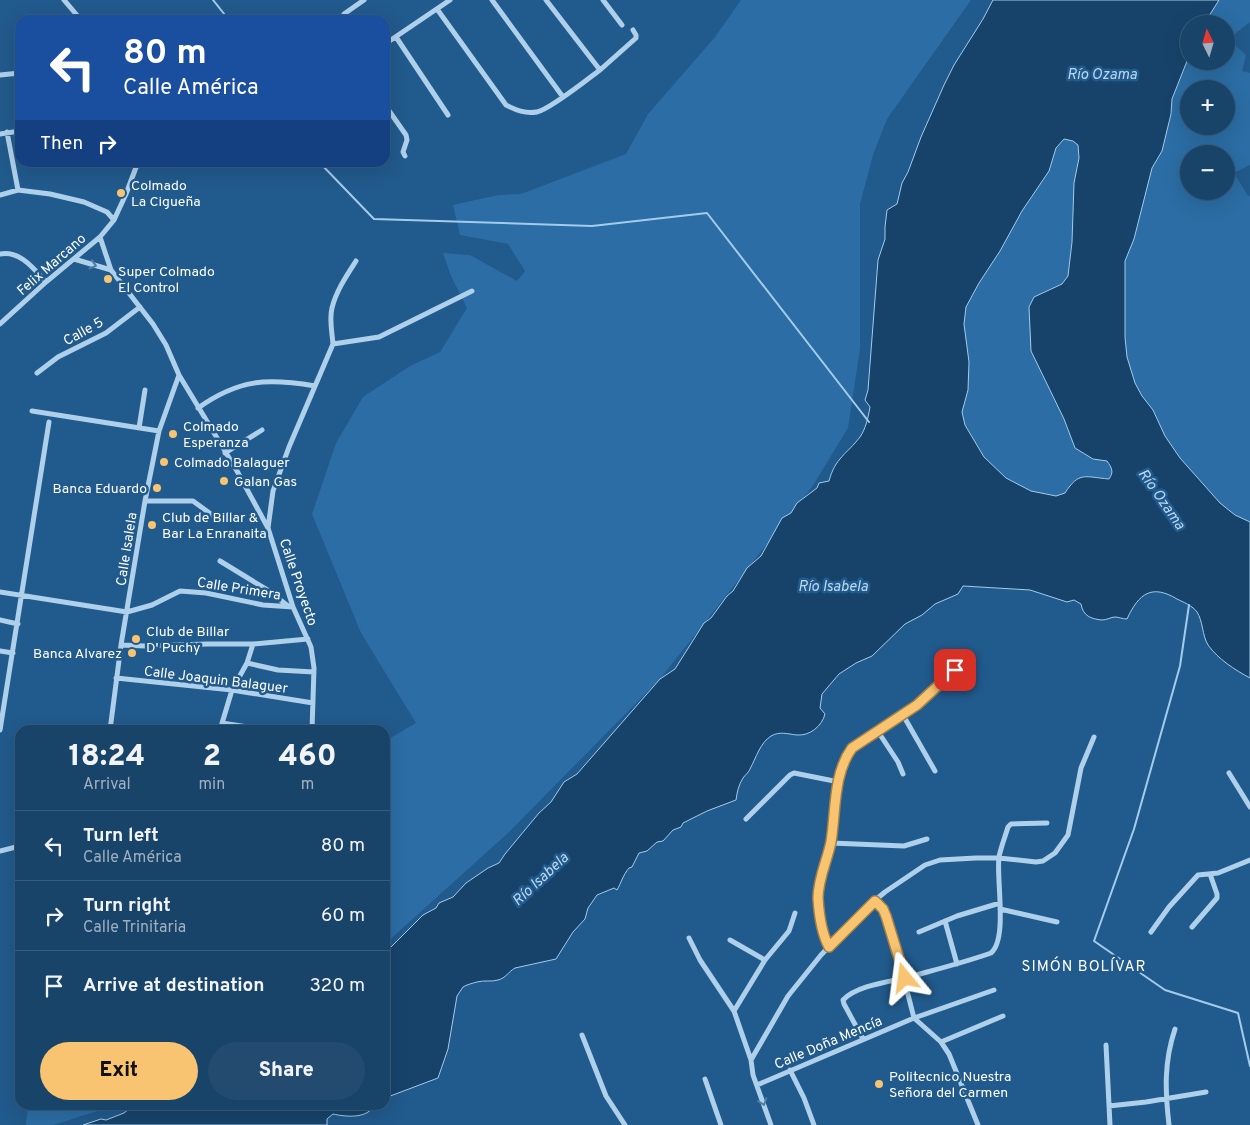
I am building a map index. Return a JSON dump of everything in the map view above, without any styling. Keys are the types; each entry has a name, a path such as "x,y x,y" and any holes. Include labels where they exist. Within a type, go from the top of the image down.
{"street":[{"path":"64,0 77,15"},
{"path":"344,15 364,0"},
{"path":"390,40 450,0"},
{"path":"492,0 563,97"},
{"path":"546,0 600,70"},
{"path":"603,0 622,26"},
{"path":"437,9 506,105 518,112 537,112 563,97 600,70 636,38 633,30"},
{"path":"396,36 448,115"},
{"path":"0,75 15,74"},
{"path":"390,112 406,135 407,140 403,153 405,156"},
{"path":"0,134 15,131"},
{"path":"7,132 18,190"},
{"name":"Felix Marcano","path":"0,324 100,237 114,220 136,167"},
{"path":"0,195 18,190 50,194 84,202 107,212 114,220"},
{"name":"Calle Proyecto","path":"100,237 111,270 140,307 166,345 179,375 268,528 290,607 311,647 314,672 312,725"},
{"path":"0,254 7,253 27,262 46,282"},
{"path":"74,259 111,270"},
{"path":"268,528 273,492 289,447 333,344 332,308 344,281 356,261"},
{"path":"333,344 379,337 472,290"},
{"name":"Calle 5","path":"37,373 58,357 106,333 140,307"},
{"name":"Calle Isalela","path":"111,725 121,645 145,501 159,431 179,375"},
{"path":"198,408 231,388 257,383 288,382 315,386"},
{"path":"139,428 145,390"},
{"path":"32,411 159,431"},
{"path":"0,730 49,422"},
{"path":"225,453 262,430"},
{"path":"145,501 193,500 219,520"},
{"path":"220,561 269,591 290,607"},
{"name":"Calle Primera","path":"127,612 152,605 180,590 206,593 263,606 290,607"},
{"path":"0,592 127,612"},
{"path":"0,620 18,624"},
{"path":"121,645 253,644 308,639"},
{"path":"232,725 222,723 232,690 247,663 253,644"},
{"path":"0,651 13,653"},
{"path":"829,947 824,939 818,896 830,843 839,782 846,757 852,748 917,705 968,658"},
{"path":"247,663 278,670 314,672"},
{"name":"Calle Joaquin Balaguer","path":"116,678 232,690 313,703"},
{"path":"0,682 8,683"},
{"path":"902,715 935,771"},
{"path":"877,730 898,762 903,774"},
{"path":"750,1060 788,996 829,947 875,901 925,865 940,860 999,858 1029,862 1043,861 1055,853 1068,835 1081,768 1094,737"},
{"path":"746,818 794,773 839,782"},
{"path":"1229,773 1250,807"},
{"path":"863,1039 844,1004 843,1000 846,996 871,986 992,953 996,946 1000,906 999,858 1009,825 1047,823"},
{"path":"830,843 904,846 927,838"},
{"path":"0,851 15,847"},
{"path":"1151,932 1169,907 1198,875 1218,873 1250,860"},
{"path":"1192,927 1217,898 1210,874"},
{"path":"875,901 883,909 889,922 914,1018 940,1042 949,1054 978,1125"},
{"path":"919,932 946,921 1000,906 1057,922"},
{"path":"734,1011 765,960 788,931 795,913"},
{"path":"946,921 957,964"},
{"path":"689,938 700,960 734,1011 771,1125"},
{"path":"730,940 765,960"},
{"name":"Calle Doña Mencía","path":"757,1085 914,1018 994,990"},
{"path":"940,1042 1003,1016"},
{"path":"1169,1125 1165,1084 1169,1047 1175,1028"},
{"path":"582,1035 606,1096 625,1125"},
{"path":"1106,1045 1110,1125"},
{"path":"790,1070 804,1098 814,1125"},
{"path":"705,1079 720,1125"},
{"path":"1109,1106 1206,1092"}],"shaded area":[{"path":"741,0 971,0 887,119 873,155 860,204 860,349 848,428 812,487 660,679 508,833 390,939 390,738 416,723 361,633 312,514 336,443 363,397 410,366 440,352 467,308 451,276 443,253 470,255 517,281 525,271 508,244 460,235 453,205 498,195 521,194 626,154 648,114 715,37"},
{"path":"1219,0 1250,0 1250,22 1235,34 1235,15 1210,15"},
{"path":"1235,45 1246,55 1242,71 1250,73 1250,165 1235,172 1235,145 1180,145 1180,200 1235,200 1235,175 1248,196 1250,196 1250,522 1235,515 1220,503 1180,458 1165,436 1153,410 1135,383 1127,357 1125,337 1125,261 1134,239 1152,168 1162,151 1171,114 1172,99 1183,70 1235,70"},
{"path":"1064,139 1073,141 1078,145 1079,158 1074,183 1072,242 1068,276 1062,284 1034,297 1029,307 1075,448 1093,459 1107,461 1112,472 1109,479 1078,478 1065,493 1056,496 1031,491 1006,478 984,457 965,424 962,412 968,390 969,362 964,324 966,307 1022,211 1049,171 1056,148"},
{"path":"28,1110 101,1110 53,1125 26,1125"}],"water":[{"name":"Río Ozama","path":"993,0 1219,0 1210,15 1180,15 1180,70 1183,70 1172,99 1171,114 1162,151 1152,168 1134,239 1125,261 1125,337 1127,357 1135,383 1153,410 1165,436 1180,458 1220,503 1235,515 1250,522 1250,678 1227,664 1212,650 1206,641 1199,616 1195,610 1188,604 1168,594 1153,592 1142,597 1136,603 1127,619 1115,617 1102,620 1088,616 1081,604 1074,600 1067,602 1030,590 963,586 958,594 935,604 922,615 905,624 872,656 856,663 839,674 822,694 820,708 825,714 815,729 802,735 784,733 767,739 742,780 738,788 736,800 683,823 681,827 673,830 663,841 657,842 647,851 639,853 632,867 625,873 617,890 614,888 597,895 588,908 585,919 573,932 556,959 515,968 498,980 480,981 463,987 457,996 448,1049 438,1078 390,1096 390,948 423,915 436,908 439,903 453,897 466,883 499,863 539,813 551,802 564,782 577,774 660,679 675,669 704,623 711,618 733,591 747,568 761,556 782,518 791,513 797,503 817,488 819,483 829,481 838,461 862,434 870,407 865,400 868,390 878,260 885,239 887,210 897,204 902,183 944,85","holes":["1064,139 1073,141 1078,145 1079,158 1074,183 1072,242 1068,276 1062,284 1034,297 1029,307 1031,351 1064,419 1075,448 1093,459 1107,461 1112,472 1109,479 1079,478 1074,481 1065,493 1056,496 1031,491 1006,478 984,457 965,425 962,412 968,390 969,362 964,324 966,307 1022,211 1049,171 1056,148"]},
{"path":"128,1110 371,1110 356,1116 333,1114 327,1119 327,1125 83,1125 101,1119 106,1120"}],"waterway":[{"path":"213,0 225,15"},
{"path":"324,167 374,219 592,226 707,213 869,422"},
{"path":"1189,605 1180,666 1134,829 1094,941 1165,990 1238,1013 1250,1066"}],"place":[{"name":"Colmado La Cigueña","path":"121,193"},
{"name":"Super Colmado El Control","path":"108,279"},
{"name":"Colmado Esperanza","path":"173,434"},
{"name":"Colmado Balaguer","path":"164,462"},
{"name":"Galan Gas","path":"224,481"},
{"name":"Banca Eduardo","path":"157,488"},
{"name":"Club de Billar & Bar La Enranaita","path":"152,525"},
{"name":"Club de Billar D' Puchy","path":"136,639"},
{"name":"Banca Alvarez","path":"132,653"},
{"name":"Politecnico Nuestra Señora del Carmen","path":"879,1084"}],"district":[{"name":"SIMÓN BOLÍVAR","path":"1084,966"}],"route":[{"path":"905,978 891,928 883,909 875,901 829,947 824,939 818,896 830,843 842,767 846,757 852,748 917,705 955,670"}],"water label":[{"name":"Río Isabela","path":"833,586"},
{"name":"Río Isabela","path":"540,879"}]}
